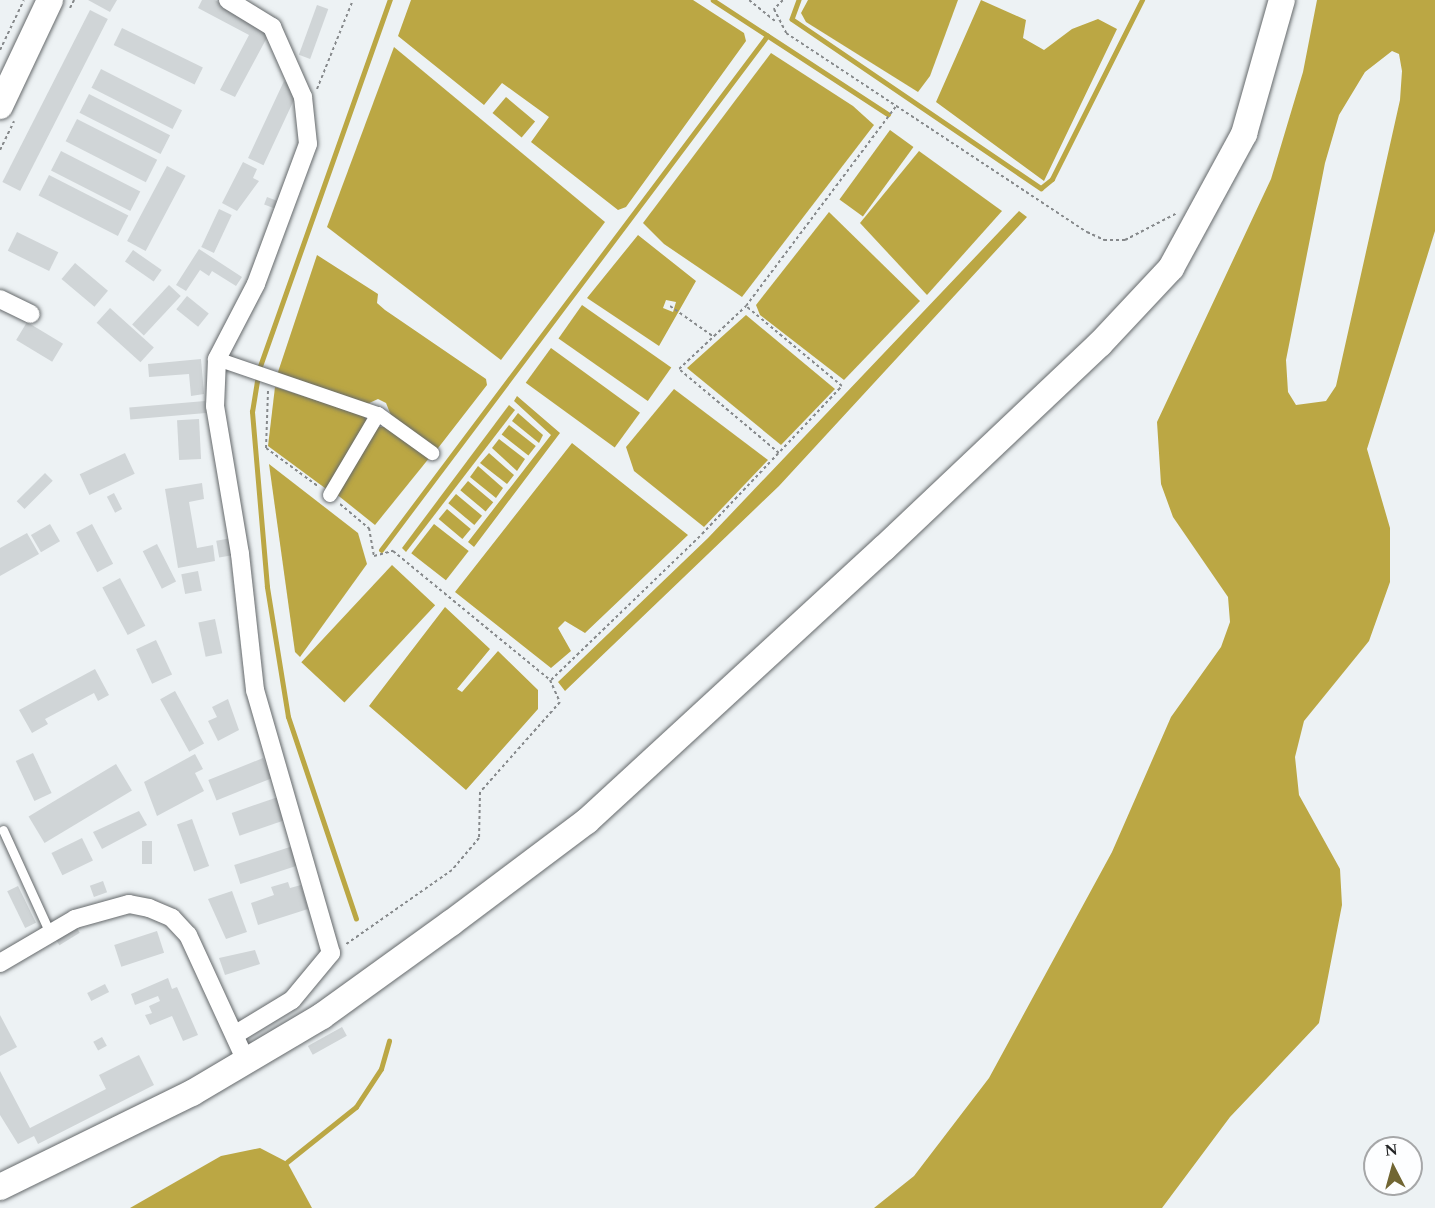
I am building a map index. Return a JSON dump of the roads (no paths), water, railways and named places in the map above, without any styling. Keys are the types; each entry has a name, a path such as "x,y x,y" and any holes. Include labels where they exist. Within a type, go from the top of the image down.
{"main road":[{"path":"0,106 50,0"},
{"path":"0,1188 192,1093 245,1059 322,1016 587,821 1148,297 1195,232 1244,134 1282,0"}],"street":[{"path":"228,0 272,27 303,97 308,144 256,284 217,359 215,406 240,555 255,690 331,953 291,1000 236,1034"},
{"path":"0,299 31,314"},
{"path":"217,359 262,377 378,414 432,453"},
{"path":"330,495 378,414"},
{"path":"0,963 75,919 129,904 172,918 188,935 236,1034 245,1059"}],"lane":[{"path":"3,830 51,933"}],"waterway":[{"path":"356,919 288,717 267,587 252,412 259,369 390,0"},
{"path":"713,0 888,114"},
{"path":"799,0 792,19 1041,188 1052,179 1142,0"},
{"path":"381,550 767,36"},
{"path":"287,1162 356,1107 381,1069 389,1041"}]}
